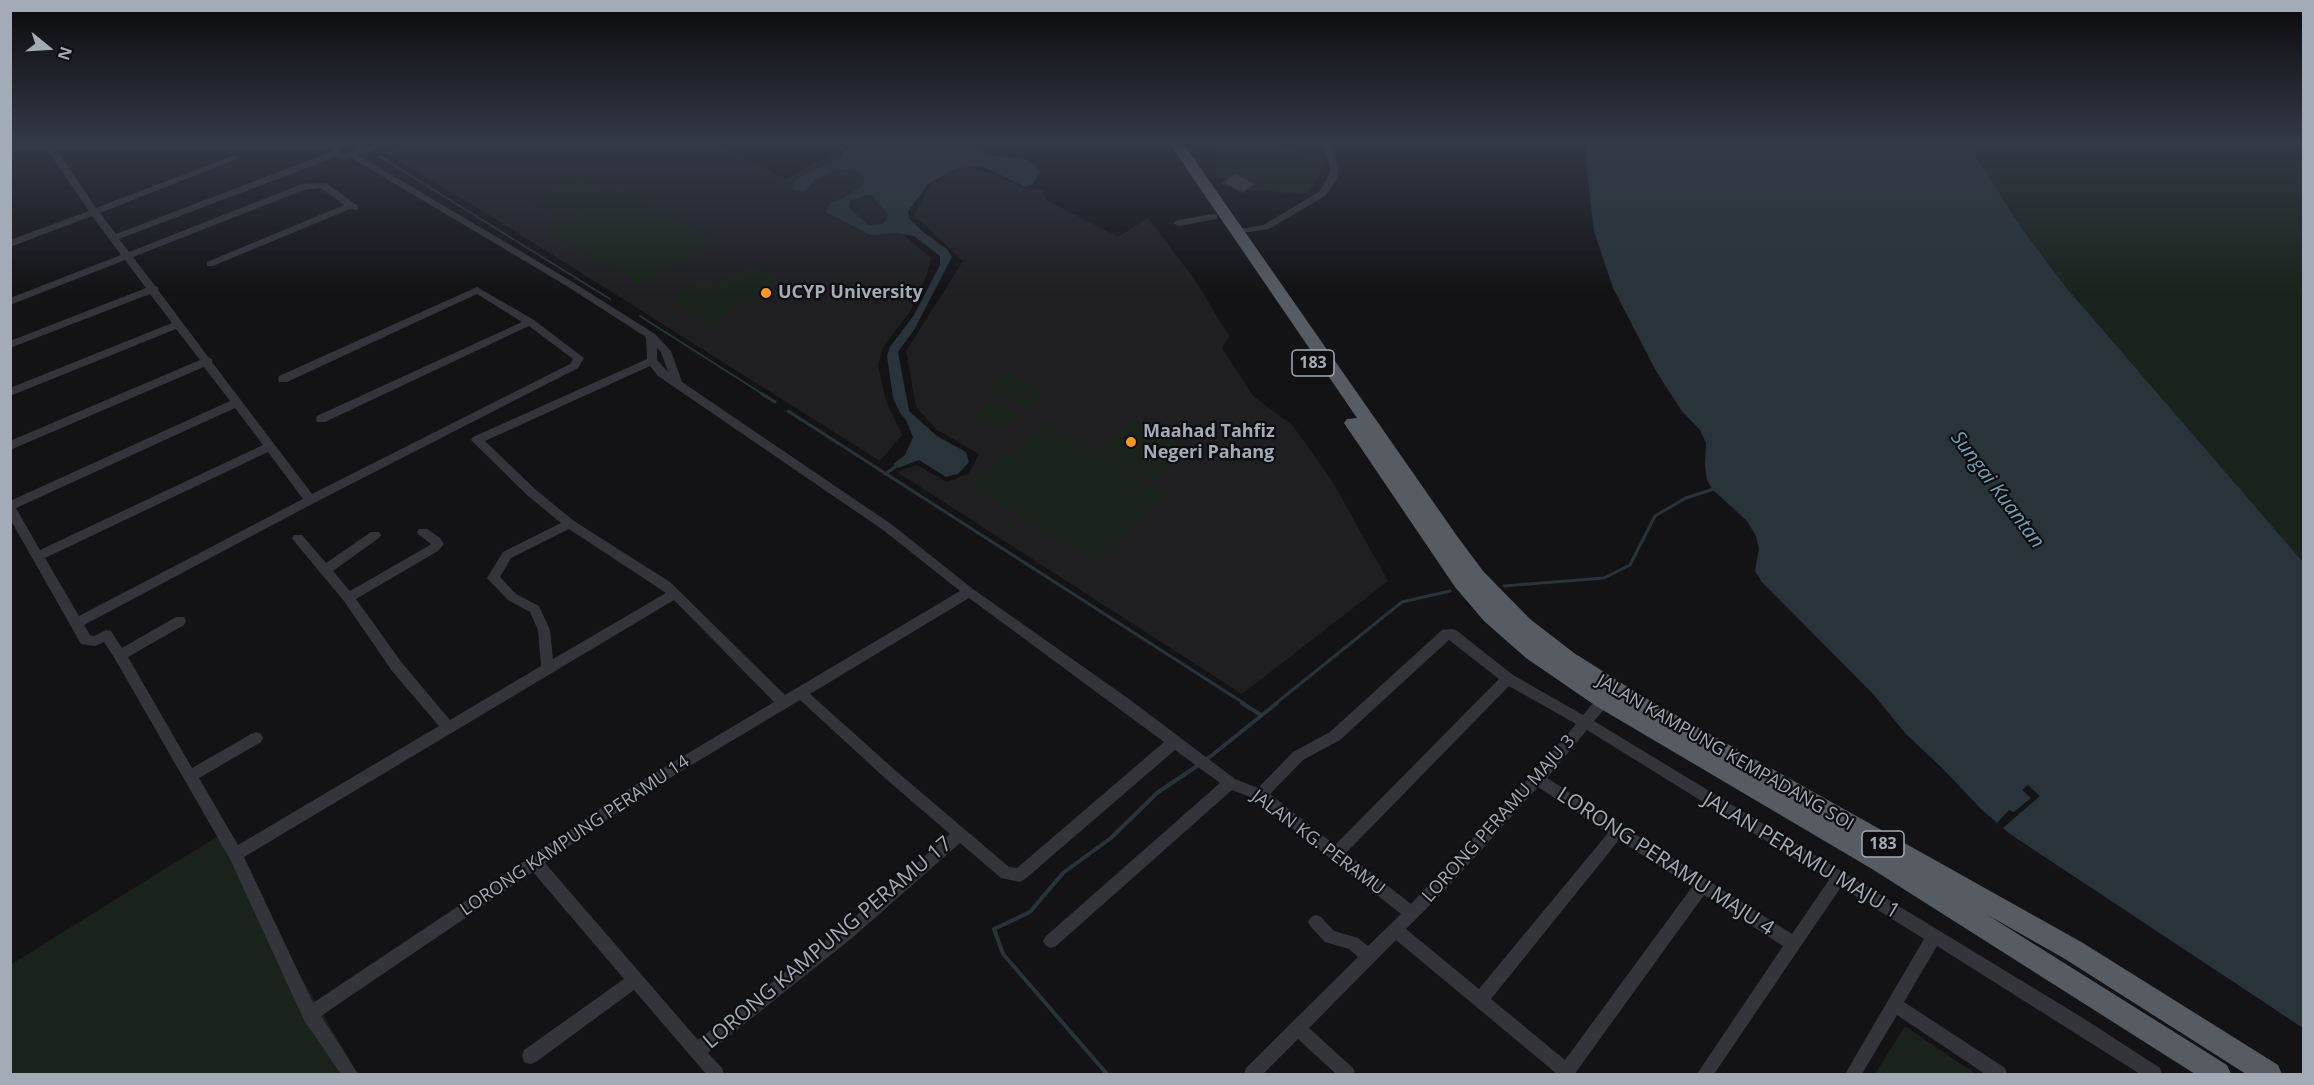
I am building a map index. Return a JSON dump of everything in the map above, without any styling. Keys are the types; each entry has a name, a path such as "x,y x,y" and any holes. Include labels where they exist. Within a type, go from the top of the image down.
{"highway":[{"name":"183","path":"1198,194 1469,579"},
{"name":"183","path":"1212,194 1469,579"},
{"name":"JALAN KAMPUNG KEMPADANG SOI","path":"1469,579 1533,652 1604,700 1880,861 2218,1074"},
{"name":"JALAN KAMPUNG KEMPADANG SOI","path":"1498,610 1634,702 2111,973 2269,1074"},
{"path":"2096,998 2078,978 2074,967 2084,964 2111,973"}],"street":[{"path":"82,194 310,500"},
{"path":"10,244 137,194"},
{"path":"112,236 215,194"},
{"path":"112,236 223,194"},
{"path":"10,302 288,194"},
{"path":"210,264 353,207 335,194"},
{"path":"431,194 651,336 666,351 677,382"},
{"path":"1239,232 1274,224 1322,194"},
{"path":"1178,223 1214,217"},
{"path":"10,345 154,289"},
{"path":"76,623 578,362 579,358 482,291 472,291 283,379"},
{"path":"321,419 530,322"},
{"path":"10,392 178,324"},
{"path":"651,336 652,361 477,440 532,493 570,524 666,585 784,703"},
{"name":"JALAN KG. PERAMU","path":"652,361 662,373 887,527 969,592 1124,703 1210,769 1230,783 1260,795 1412,914"},
{"path":"10,446 208,362"},
{"path":"238,402 10,507 86,640 95,641 106,636 120,655 235,854 310,1014 350,1074"},
{"path":"38,556 271,446"},
{"path":"548,669 544,630 535,609 512,597 493,578 507,555 570,524"},
{"path":"348,598 434,548 438,544 436,541 423,532"},
{"path":"325,570 375,536"},
{"path":"298,538 348,598 397,667 449,728"},
{"name":"LORONG KAMPUNG PERAMU 14","path":"310,1014 535,863 638,790 802,694 969,592"},
{"path":"235,854 674,594"},
{"path":"120,655 180,621"},
{"name":"JALAN PERAMU MAJU 1","path":"1260,795 1298,756 1335,736 1446,634 1451,634 1508,679 1586,723 2077,1024 2154,1074"},
{"path":"1336,854 1508,679"},
{"path":"802,694 891,775 1006,873 1019,875 1174,742"},
{"name":"LORONG PERAMU MAJU 3","path":"1252,1074 1412,914 1537,779 1604,700"},
{"path":"190,776 256,738"},
{"name":"LORONG PERAMU MAJU 4","path":"1537,779 1793,944"},
{"path":"1051,941 1230,783"},
{"path":"1480,1000 1618,831"},
{"name":"LORONG KAMPUNG PERAMU 17","path":"696,1052 847,933 960,834"},
{"path":"535,863 716,1074"},
{"path":"1705,1074 1839,878"},
{"path":"1396,930 1568,1073 1703,885"},
{"path":"1316,922 1330,937 1353,943 1369,957"},
{"path":"1852,1074 1934,937"},
{"path":"530,1056 635,980"},
{"path":"1895,1005 2000,1074"},
{"path":"1299,1029 1347,1074"}],"shaded area":[{"name":"UCYP University","path":"454,194 881,194 893,226 931,258 927,274 910,312 883,347 878,365 886,401 902,435 880,461"},
{"path":"543,194 601,194 557,218 529,201"},
{"path":"606,194 633,194 715,240 640,285 543,228"},
{"name":"Maahad Tahfiz Negeri Pahang","path":"925,194 1044,194 1046,200 1118,237 1148,218 1195,280 1229,336 1222,348 1253,396 1293,426 1331,479 1388,581 1242,694 897,472 917,465 947,482 969,473 979,454 937,430 916,407 906,351 963,261 914,215"},
{"path":"2000,194 2303,194 2303,562 2065,286 2020,226"},
{"path":"752,264 780,279 710,324 671,300 702,280 714,287"},
{"path":"1008,372 1046,392 1025,409 988,389"},
{"path":"993,400 1019,414 999,430 973,415"},
{"path":"1133,419 1188,448 1153,481 1098,451"},
{"path":"1042,424 1167,493 1096,561 970,486"},
{"path":"218,836 358,1074 11,1074 10,965"},
{"path":"1905,1026 1976,1074 1875,1074"}],"water":[{"path":"851,194 921,194 908,211 909,218 923,232 947,249 952,257 914,330 898,352 909,411 937,436 966,452 969,462 958,474 946,477 919,460 898,468 893,464 905,455 913,437 893,398 887,356 890,347 914,315 940,265 940,256 914,236 897,233 870,235 826,212 831,202","holes":["865,195 873,195 888,214 887,220 882,224 868,225 849,208 850,201"]},
{"name":"Sungai Kuantan","path":"1590,194 2000,194 2020,226 2065,286 2303,562 2303,1028 2010,834 1982,810 1905,733 1874,695 1761,581 1755,571 1759,549 1756,536 1747,521 1712,489 1707,480 1706,443 1700,430 1681,410 1656,371 1613,288 1594,231"}],"pier":[{"path":"2028,785 2040,796 2003,828 1997,823 2009,810 2014,812 2031,798 2022,790"}],"waterway":[{"path":"440,194 610,299"},
{"path":"640,316 764,395"},
{"path":"762,394 775,402"},
{"path":"788,411 886,474"},
{"path":"886,474 898,465"},
{"path":"886,474 1245,704"},
{"path":"1504,586 1604,578 1630,565 1655,516 1686,498 1714,489"},
{"path":"1275,704 1402,602 1450,591"},
{"path":"1242,703 1261,715"},
{"path":"1206,760 1277,703"},
{"path":"1107,1074 1003,954 994,929 1030,912 1063,873 1111,838 1157,793 1200,764"}],"place":[{"name":"UCYP University","path":"766,293"},
{"name":"Maahad Tahfiz Negeri Pahang","path":"1131,442"}]}
